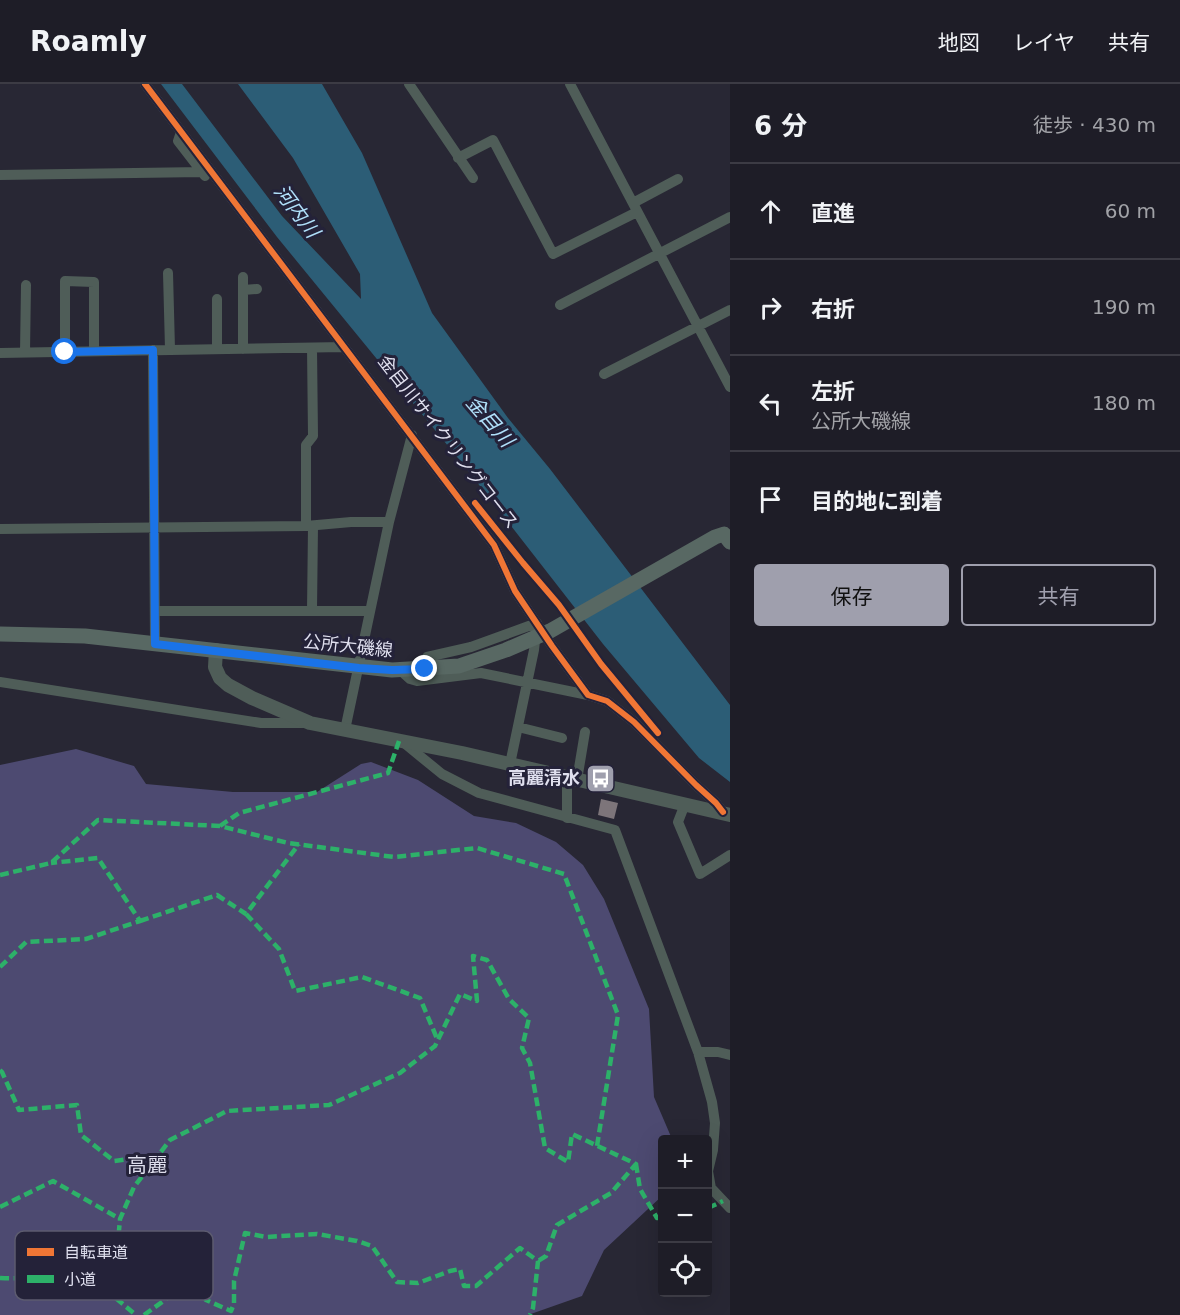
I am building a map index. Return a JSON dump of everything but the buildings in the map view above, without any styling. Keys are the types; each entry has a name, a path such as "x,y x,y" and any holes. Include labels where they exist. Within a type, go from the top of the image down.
{"main road":[{"name":"公所大磯線","path":"0,631 85,636 359,668 419,670 459,666 506,650 550,631 709,540 728,535"}],"street":[{"path":"145,84 494,544 515,591 588,695"},
{"path":"409,84 473,178"},
{"path":"570,84 730,387"},
{"path":"181,132 178,141 221,195 232,200"},
{"path":"458,158 493,140 553,254 635,207 678,179"},
{"path":"0,175 202,172"},
{"path":"560,305 730,217"},
{"path":"168,273 170,350"},
{"path":"243,277 243,349"},
{"path":"65,352 65,281 94,282 94,351"},
{"path":"25,352 26,285"},
{"path":"243,290 257,289"},
{"path":"217,299 217,349"},
{"path":"604,374 730,310"},
{"path":"0,353 344,347"},
{"path":"312,348 314,436 306,445 312,610"},
{"path":"153,350 155,644"},
{"path":"345,730 389,522 412,435"},
{"path":"0,529 309,526 351,522 389,522"},
{"path":"156,611 370,611"},
{"path":"419,670 428,657 471,647 537,623"},
{"path":"510,764 534,651 537,623"},
{"path":"216,651 215,667 220,678 228,685 310,723"},
{"path":"400,670 410,680 417,681 481,673 607,701 634,722 727,814"},
{"path":"0,682 261,723 310,723 510,764 727,814"},
{"path":"518,727 562,738"},
{"path":"567,818 572,779 585,732"},
{"path":"403,741 442,774 479,794 615,830 698,1052 712,1101 715,1123 713,1150 708,1171 711,1188 730,1209"},
{"path":"685,804 678,822 700,874 730,855"},
{"path":"698,1052 718,1052 730,1055"}],"shaded area":[{"path":"76,749 134,766 146,784 233,792 317,792 361,764 371,762 418,780 474,816 516,823 556,842 583,865 604,899 649,1009 654,1097 670,1135 658,1135 658,1200 604,1250 582,1296 528,1315 0,1315 0,765"}],"water":[{"name":"金目川","path":"161,84 182,84 282,216 361,299 360,274 293,158 238,84 322,84 362,153 432,313 508,418 550,469 730,705 730,782 699,758 603,644 462,463 277,237"}],"marked path":[{"path":"220,826 239,813 388,773 399,741"},
{"path":"0,875 51,863 98,820 220,826 288,843 394,857 477,848 564,874 618,1015 597,1146"},
{"path":"140,921 217,895 246,914 299,844"},
{"path":"0,967 26,942 86,939 140,921 98,858 51,863"},
{"path":"246,914 279,949 295,991 362,977 420,998 438,1041"},
{"path":"119,1231 120,1219 134,1187 170,1140 227,1111 329,1105 400,1073 435,1046 460,994 477,1001 473,956 487,960 509,999 529,1018 522,1048 530,1063 545,1148 568,1162 572,1134 636,1164 611,1193 557,1225 546,1256 538,1261"},
{"path":"0,1070 19,1110 77,1105 81,1135 114,1161 159,1155"},
{"path":"636,1164 640,1189 658,1218"},
{"path":"0,1207 53,1181 120,1219"},
{"path":"712,1206 723,1201"},
{"path":"206,1300 231,1311 234,1304 234,1281 245,1233 266,1237 317,1234 372,1246 397,1282 418,1283 460,1269 464,1286 476,1286 520,1248 538,1261 533,1308 530,1315"},
{"path":"0,1278 15,1278"},
{"path":"118,1300 136,1315"},
{"path":"144,1315 165,1300"}],"cycle path":[{"path":"145,84 494,545 515,591 588,695 607,701 634,722 723,812"},
{"name":"金目川サイクリングコース","path":"475,503 559,605 601,664 658,733"}],"place":[{"name":"高麗清水","path":"601,778"}],"district":[{"name":"高麗","path":"147,1165"}],"route":[{"path":"65,352 153,350 155,644 359,668 425,669"}],"water label":[{"name":"河内川","path":"297,211"}]}
